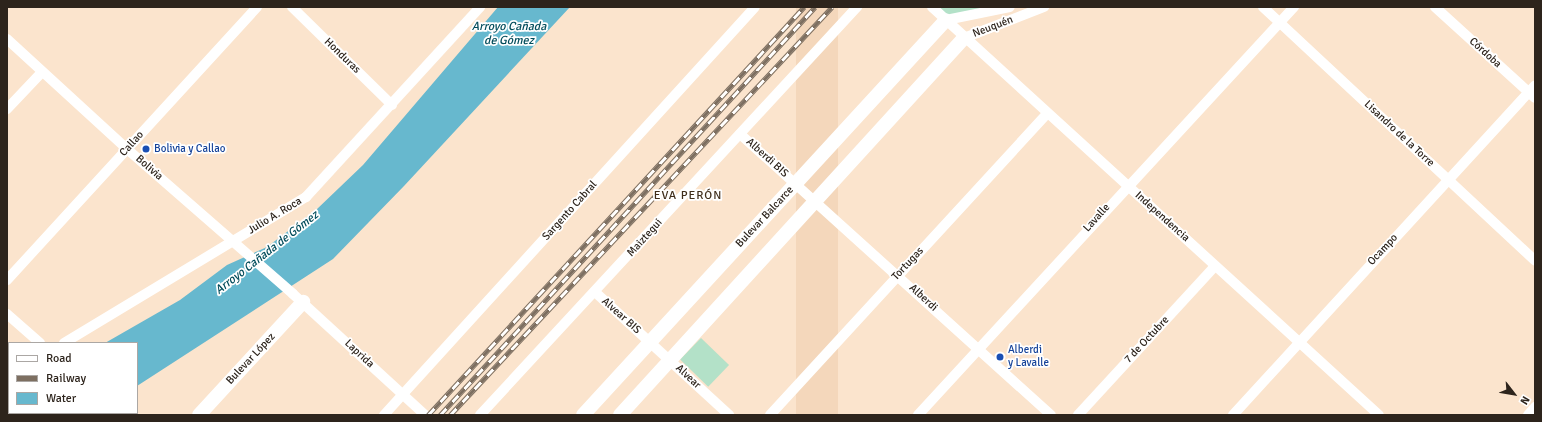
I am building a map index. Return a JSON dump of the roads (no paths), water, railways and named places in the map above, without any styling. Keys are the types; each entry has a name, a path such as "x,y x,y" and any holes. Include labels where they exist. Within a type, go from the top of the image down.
{"main road":[{"name":"Bulevar Balcarce","path":"583,415 649,341 946,19"},
{"path":"620,415 964,38"},
{"name":"Bulevar López","path":"199,415 298,298"}],"street":[{"name":"Callao","path":"7,280 257,7"},
{"name":"Honduras","path":"292,7 392,105"},
{"name":"Julio A. Roca","path":"66,342 306,197 392,105 480,7"},
{"name":"Sargento Cabral","path":"384,415 756,7"},
{"name":"Maiztegui","path":"480,415 857,7"},
{"name":"Independencia","path":"932,7 964,38 1379,415"},
{"name":"Neuquén","path":"946,19 1010,7"},
{"name":"Neuquén","path":"964,38 1044,7"},
{"name":"Lisandro de la Torre","path":"1263,7 1535,261"},
{"name":"Lavalle","path":"918,415 1278,22 1294,7"},
{"name":"Córdoba","path":"1435,7 1533,92"},
{"name":"Bolivia","path":"7,39 127,149 298,298"},
{"path":"7,109 42,72"},
{"name":"Ocampo","path":"1232,415 1448,180 1533,92"},
{"name":"Tortugas","path":"770,415 1048,113"},
{"name":"Alberdi BIS","path":"740,134 795,183"},
{"name":"Alberdi","path":"795,183 1051,415"},
{"name":"7 de Octubre","path":"1078,415 1215,266"},
{"name":"Alvear BIS","path":"595,292 649,341"},
{"name":"Laprida","path":"298,298 425,415"},
{"path":"7,314 39,342"},
{"name":"Alvear","path":"649,341 729,415"},
{"path":"1528,415 1535,407"}],"water":[{"name":"Arroyo Cañada de Gómez","path":"498,7 570,7 404,186 333,259 138,385 138,342 107,342 180,300 227,265 267,247 316,210 363,165"},
{"path":"8,406 8,414 42,414 7,415"}],"railway":[{"path":"428,415 804,7"},
{"path":"440,415 815,7"},
{"path":"450,415 832,7"}],"place":[{"name":"Bolivia y Callao","path":"146,149"},
{"name":"Alberdi y Lavalle","path":"1000,357"}],"district":[{"name":"EVA PERÓN","path":"688,196"}]}
